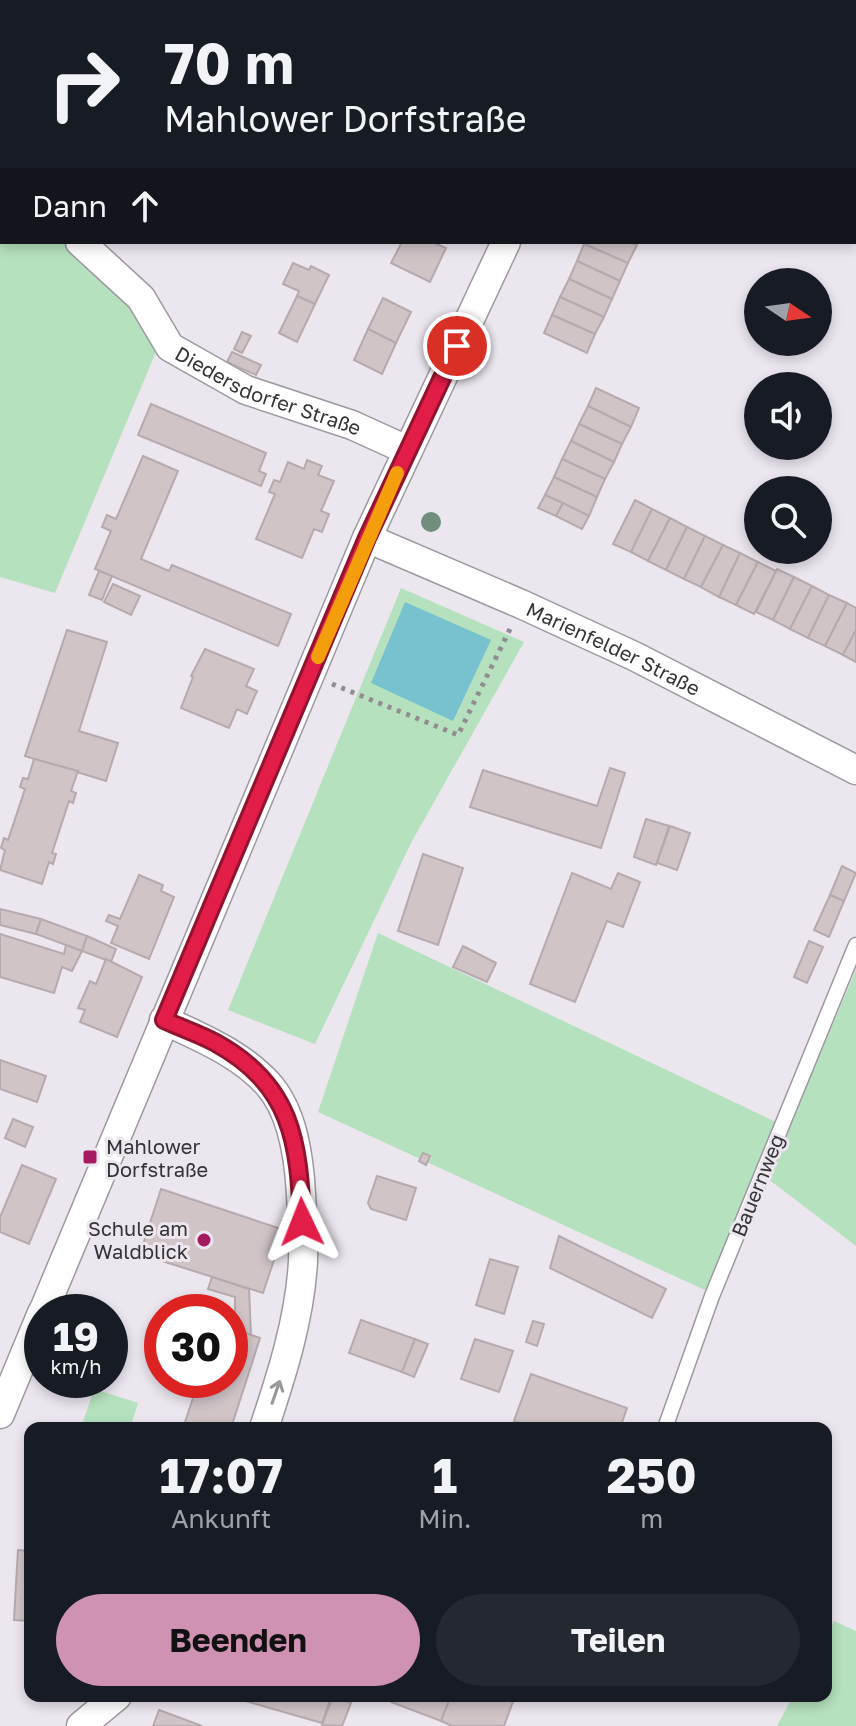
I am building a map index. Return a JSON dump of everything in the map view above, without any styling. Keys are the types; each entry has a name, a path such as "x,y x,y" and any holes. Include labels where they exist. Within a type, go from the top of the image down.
{"street":[{"name":"Diedersdorfer Straße","path":"82,244 141,298 170,347 246,390 352,425 407,450"},
{"path":"50,1294 367,538 505,244"},
{"name":"Marienfelder Straße","path":"367,538 634,656 856,770"},
{"path":"164,1020 216,1043 269,1084 280,1102 294,1138 300,1177 303,1262 287,1356 266,1422"},
{"path":"0,1414 6,1384 24,1348"},
{"path":"81,1726 110,1702"}],"lane":[{"name":"Bauernweg","path":"667,1422 712,1296 856,945"}],"path":[{"path":"327,682 458,735 521,604"}],"green space":[{"path":"0,244 67,244 140,306 158,347 55,593 0,577"},
{"path":"401,588 524,642 411,843 315,1044 228,1010"},
{"path":"378,933 778,1123 707,1291 318,1112"},
{"path":"856,970 856,1246 767,1178"},
{"path":"91,1398 122,1398 138,1403 132,1422 83,1422"},
{"path":"834,1621 856,1631 856,1726 777,1726 790,1702 832,1702"}],"water":[{"path":"405,602 491,640 453,721 371,683"}],"building":[{"path":"401,244 437,244 446,248 430,282 391,263"},
{"path":"584,244 637,245 628,263"},
{"path":"584,244 628,263 620,281 577,261"},
{"path":"577,261 620,281 612,299 569,279"},
{"path":"293,263 309,270 311,266 329,275 315,304 297,296 299,291 283,284"},
{"path":"569,279 612,299 604,317 560,297"},
{"path":"297,296 315,304 297,342 279,333"},
{"path":"560,297 604,317 595,334 552,315"},
{"path":"383,298 411,312 396,343 368,329"},
{"path":"552,315 595,334 587,353 544,333"},
{"path":"368,329 396,343 382,374 354,360"},
{"path":"242,332 251,336 242,353 234,349"},
{"path":"232,352 261,365 256,375 227,362"},
{"path":"596,388 639,408 631,427 588,406"},
{"path":"151,404 266,453 259,471 266,474 261,486 138,435"},
{"path":"588,406 631,427 622,444 579,424"},
{"path":"579,424 622,444 614,462 571,441"},
{"path":"571,441 614,462 605,479 562,459"},
{"path":"143,456 178,471 141,559 169,571 172,565 291,614 278,646 95,569 111,531 102,527 107,515 116,519"},
{"path":"562,459 605,479 597,497 554,477"},
{"path":"307,460 322,466 318,475 334,481 321,511 329,514 322,532 314,529 302,558 256,539 275,494 269,492 274,480 280,482 288,462 304,469"},
{"path":"554,477 597,497 589,516 545,495"},
{"path":"545,495 563,503 556,516 538,508"},
{"path":"635,500 652,509 631,552 613,544"},
{"path":"563,503 589,516 582,529 556,516"},
{"path":"652,509 670,518 648,561 631,552"},
{"path":"670,518 687,527 666,570 648,561"},
{"path":"687,527 705,536 684,579 666,570"},
{"path":"705,536 723,545 701,587 684,579"},
{"path":"723,545 740,553 719,597 701,587"},
{"path":"740,553 744,555 744,564 757,564 736,605 719,597"},
{"path":"757,564 776,571 754,614 736,605"},
{"path":"777,569 794,577 773,620 756,612"},
{"path":"99,571 112,576 102,600 89,595"},
{"path":"794,577 812,586 790,629 773,620"},
{"path":"113,584 140,596 131,615 104,602"},
{"path":"812,586 829,595 808,638 790,629"},
{"path":"829,595 847,603 825,646 808,638"},
{"path":"847,603 856,608 856,630 843,655 825,646"},
{"path":"67,630 107,642 79,731 118,743 106,781 25,756"},
{"path":"856,630 856,662 843,655"},
{"path":"205,649 254,669 246,686 257,691 247,714 237,709 229,728 181,708 191,676"},
{"path":"34,759 78,771 71,791 76,793 73,803 69,801 52,853 56,854 53,864 49,862 42,884 0,870 5,850 1,848 4,838 8,840 25,789 20,787 23,778 28,779"},
{"path":"610,768 625,773 601,848 470,807 483,770 597,806"},
{"path":"646,819 669,826 656,865 634,857"},
{"path":"670,826 690,833 677,870 657,863"},
{"path":"423,854 463,868 438,945 398,931"},
{"path":"842,866 856,873 844,901 830,895"},
{"path":"572,873 611,889 618,873 640,882 623,927 607,921 575,1002 530,984"},
{"path":"139,875 163,885 161,891 174,897 149,959 111,943 118,926 106,921 109,915 120,919"},
{"path":"830,895 844,901 829,937 814,930"},
{"path":"0,909 41,919 36,934 0,925"},
{"path":"41,919 87,936 82,951 36,934"},
{"path":"0,934 64,954 66,945 82,951 72,971 62,967 54,993 0,977"},
{"path":"87,936 116,949 111,962 82,951"},
{"path":"809,941 823,947 807,983 794,977"},
{"path":"463,946 496,963 487,982 453,967"},
{"path":"106,959 142,977 117,1037 80,1022 85,1010 78,1008 90,981 96,984"},
{"path":"0,1060 46,1076 37,1102 0,1089"},
{"path":"13,1119 33,1127 25,1147 5,1138"},
{"path":"423,1153 430,1156 426,1165 419,1161"},
{"path":"22,1165 56,1179 29,1244 0,1232 0,1217"},
{"path":"377,1176 416,1188 406,1220 371,1209 368,1203"},
{"path":"161,1189 284,1230 263,1293 140,1254"},
{"path":"559,1236 666,1289 652,1318 550,1268"},
{"path":"490,1259 518,1267 504,1314 476,1305"},
{"path":"212,1277 249,1289 251,1335 248,1334 248,1294 225,1294 208,1289"},
{"path":"361,1320 415,1339 402,1372 349,1353"},
{"path":"533,1321 544,1324 537,1346 526,1342"},
{"path":"248,1334 260,1338 248,1375"},
{"path":"415,1339 428,1344 414,1377 402,1372"},
{"path":"475,1339 513,1351 499,1392 461,1379"},
{"path":"531,1374 627,1408 622,1422 514,1421"},
{"path":"193,1398 241,1398 233,1422 185,1422"},
{"path":"18,1550 24,1550 24,1621 14,1620"},
{"path":"249,1702 329,1702 322,1723"},
{"path":"331,1702 351,1703 342,1726 322,1725"},
{"path":"391,1702 449,1702 441,1721"},
{"path":"449,1702 513,1702 504,1726 452,1726 441,1721"},
{"path":"159,1710 202,1726 153,1726"}],"slow traffic":[{"path":"318,657 397,473"}],"place":[{"name":"Mahlower Dorfstraße","path":"90,1157"},
{"name":"Schule am Waldblick","path":"204,1240"}],"route":[{"path":"302,1222 294,1138 280,1102 269,1084 216,1043 164,1020 367,538 457,346"}]}
